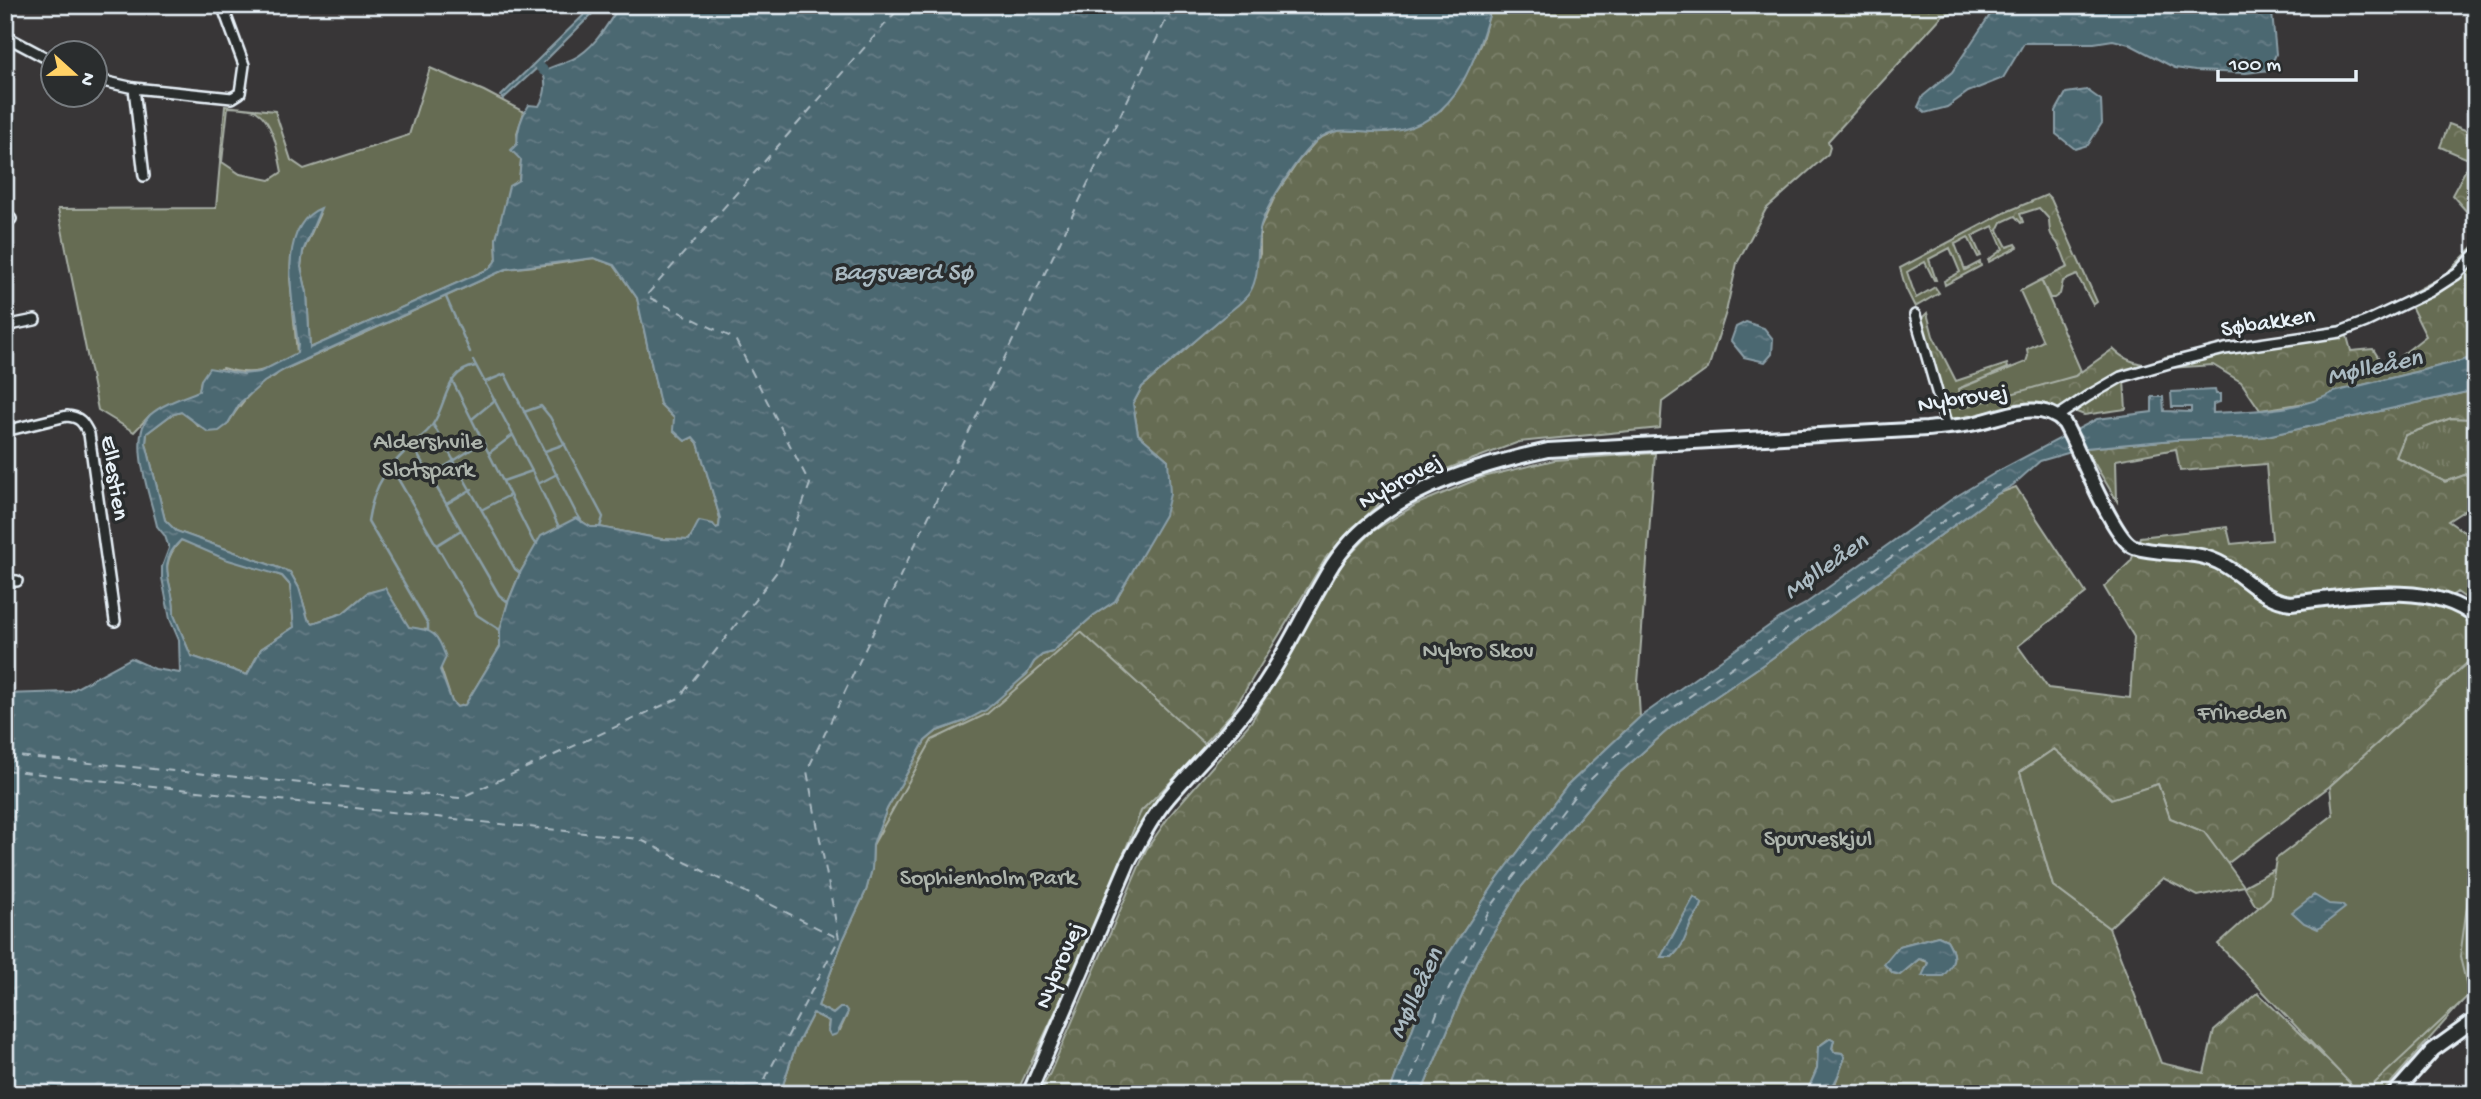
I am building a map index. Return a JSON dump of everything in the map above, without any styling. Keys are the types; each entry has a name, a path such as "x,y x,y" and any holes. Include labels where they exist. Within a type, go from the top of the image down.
{"street":[{"path":"108,82 225,99 240,93 244,65 222,5"},
{"path":"5,36 38,54"},
{"path":"134,88 144,176"},
{"name":"Søbakken","path":"2058,416 2122,377 2225,349 2340,332 2366,322 2430,292 2457,274 2476,254"},
{"path":"1915,315 1947,427"},
{"path":"5,326 35,320"},
{"name":"Nybrovej","path":"1028,1094 1129,861 1147,827 1167,800 1234,727 1255,698 1334,563 1366,525 1407,499 1448,478 1509,458 1549,450 1947,427 2037,410 2058,416"},
{"name":"Ellestien","path":"5,431 67,416 77,417 83,422 89,434 115,621"},
{"path":"2058,416 2067,428 2127,543 2136,547 2208,557 2232,570 2276,601 2291,603 2407,593 2450,602 2476,618"},
{"path":"5,580 18,581"},
{"path":"2476,933 2476,951"},
{"path":"2394,1094 2433,1050 2476,1019"}],"green space":[{"path":"1492,5 1989,5 1943,15 1828,141 1828,154 1766,209 1737,263 1726,312 1708,369 1662,402 1660,428 1519,442 1393,489 1327,556 1231,714 1164,786 1095,910 873,845 887,809 925,741 937,731 965,721 1027,674 1042,655 1052,652 1094,615 1115,601 1164,515 1168,460 1138,434 1133,404 1142,387 1233,308 1260,254 1260,229 1276,194 1300,159 1318,139 1337,130 1388,132 1441,110 1463,81 1481,43"},
{"path":"430,68 524,112 517,133 521,160 519,180 496,239 497,259 489,269 310,348 307,293 301,267 303,252 320,213 291,254 290,278 297,353 261,371 244,372 222,368 201,380 199,391 150,415 134,432 98,410 58,209 216,208 225,106 244,108 228,107 222,162 240,174 270,180 282,172 274,139 262,116 247,108 275,111 291,160 304,169 409,135"},
{"path":"2449,124 2476,134 2476,222 2452,195 2471,160 2440,147"},
{"path":"2047,195 2097,302 2093,305 2077,275 2063,281 2060,294 2050,298 2041,280 2068,267 2051,235 2049,219 2039,208 2020,214 2021,223 2015,216 2002,222 1998,230 2007,247 2016,244 2018,247 1989,262 1988,260 2003,249 1993,226 1972,236 1981,256 1978,257 1968,237 1955,244 1965,270 1980,262 1981,266 1945,285 1944,281 1960,272 1950,248 1929,259 1936,280 1925,262 1907,272 1916,298 1935,287 1939,293 1915,307 1900,268 2006,212"},
{"path":"2476,244 2476,357 2334,392 2318,401 2260,410 2241,382 2213,365 2170,368 2165,357 2344,325 2351,351 2373,349 2385,368 2426,336 2406,296 2444,276"},
{"name":"Aldershvile Slotspark","path":"594,258 614,265 637,298 660,404 674,418 674,431 685,441 693,437 698,443 720,518 719,527 691,536 689,540 661,539 600,527 591,528 583,522 542,536 520,573 508,602 500,630 500,647 465,705 457,707 452,702 428,630 409,628 385,589 367,593 343,613 313,623 308,619 299,588 290,572 176,531 165,520 146,443 147,433 171,415 181,412 198,426 227,425 248,396 279,372 506,269"},
{"path":"2041,280 2081,371 2075,376 1961,408 1958,389 2026,362 2027,349 2043,341 2020,291"},
{"path":"1927,313 1933,336 1956,381 2007,364 2008,368 1958,389 2075,376 2113,349 2127,359 2153,366 2117,376 2058,409 2044,403 2021,404 1950,419 1921,325 1922,318"},
{"path":"2119,381 2124,381 2126,409 2084,415 2074,411"},
{"path":"2476,390 2476,419 2451,418 2405,435 2396,457 2445,482 2476,471 2476,503 2448,521 2467,534 2476,531 2476,605 2457,592 2443,603 2476,627 2476,705 2466,664 2330,786 2227,864 2204,832 2170,818 2158,784 2112,799 2054,749 2020,772 2053,886 2109,928 2161,1063 2204,1073 2214,1031 2258,993 2359,1091 2409,1033 2419,1001 2377,964 2347,980 2293,969 2294,918 2255,905 2244,886 2348,829 2380,866 2461,845 2476,791 2476,904 2471,945 2474,988 2381,1094 1822,1094 1834,1087 1845,1057 1842,1053 1834,1052 1834,1040 1830,1038 1818,1047 1817,1069 1810,1085 1815,1094 1421,1094 1476,962 1521,887 1609,782 1671,727 1768,661 1997,494 2016,487 2086,593 2018,646 2048,688 2130,698 2134,637 2104,587 2131,561 2140,537 2227,527 2231,544 2272,540 2266,464 2180,471 2176,449 2116,460 2117,501 2085,448 2174,440 2262,437","holes":["1694,897 1702,903 1681,945 1672,957 1661,957","1938,936 1947,940 1953,955 1952,963 1943,975 1923,976 1928,962 1919,959 1900,975 1893,973 1884,964 1899,946"]},
{"path":"2451,418 2476,419 2476,471 2445,482 2396,457 2405,435"},
{"name":"Nybro Skov","path":"1655,453 1638,683 1640,717 1567,786 1497,880 1428,986 1389,1094 1039,1094 1146,850 1170,815 1251,722 1344,561 1372,532 1417,504 1483,477 1554,460"},
{"path":"181,540 282,576 290,585 294,627 261,649 247,675 191,656 174,616 167,568 173,550"},
{"name":"Sophienholm Park","path":"1081,632 1207,746 1141,811 1085,950 1016,1094 780,1094 795,1048 813,1013 829,1021 828,1027 840,1030 847,1015 840,1008 833,1014 818,1006 843,940 866,891 872,869 873,845 932,740 987,714"},
{"path":"2476,655 2476,871 2468,899 2460,957 2469,995 2360,1094 2218,944 2270,897 2276,859 2333,815 2330,786"},
{"path":"2054,749 2111,799 2158,784 2170,818 2204,832 2244,886 2198,896 2163,878 2109,928 2053,886 2020,772"}],"water":[{"path":"594,5 601,5 539,70 536,69 503,99 501,96"},
{"name":"Bagsværd Sø","path":"620,5 1492,5 1467,74 1455,94 1440,110 1422,123 1400,130 1337,131 1317,140 1310,147 1284,182 1263,219 1256,277 1248,295 1142,387 1133,404 1138,434 1168,460 1170,494 1165,515 1115,601 1094,615 1052,652 1042,655 1027,674 986,710 937,731 925,741 887,809 873,844 872,869 866,891 843,940 818,1006 833,1014 840,1008 845,1008 848,1012 837,1034 831,1036 828,1031 829,1021 813,1013 795,1048 780,1094 5,1094 5,694 69,692 131,658 155,669 180,673 179,640 170,619 162,578 162,567 169,548 165,536 157,526 146,485 141,453 143,425 150,415 161,407 199,391 201,380 209,368 243,374 260,372 297,353 291,290 292,250 297,232 306,218 321,208 303,251 301,267 307,293 310,348 489,269 497,259 496,239 509,186 519,180 521,160 511,150 517,144 520,124 529,105 539,106 543,98 545,85 542,72 573,59 588,49","holes":["594,258 614,265 637,298 660,404 674,418 673,430 685,441 693,437 698,443 720,518 719,527 699,521 689,540 661,539 591,527 576,518 541,536 520,573 508,602 500,630 500,647 465,705 457,707 452,702 440,670 446,657 440,642 434,634 409,627 385,588 367,593 343,613 313,623 308,619 299,588 290,572 176,531 165,520 146,443 147,433 171,415 181,412 208,432 219,431 227,425 240,403 264,382 287,368 506,269","181,540 225,559 282,576 290,585 294,627 261,649 247,675 191,656 174,615 167,567 168,558"]},
{"path":"1999,5 2263,5 2272,13 2276,54 2269,70 2246,73 2195,71 2175,68 2129,44 2113,40 2094,43 2024,43 2003,78 1968,92 1947,107 1925,113 1918,107 1923,96 1952,72"},
{"path":"2087,90 2101,100 2102,123 2088,145 2075,149 2056,134 2056,111 2066,93"},
{"path":"1746,322 1764,328 1773,339 1772,354 1765,362 1744,357 1731,341 1736,327"},
{"path":"2476,357 2476,390 2262,437 2174,440 2085,448 2040,461 2013,485 1768,661 1671,727 1609,782 1521,887 1476,962 1421,1094 1389,1094 1428,986 1497,880 1567,786 1640,717 1952,499 2000,470 2097,419 2152,412 2152,397 2163,397 2164,411 2191,412 2191,407 2172,407 2171,392 2215,390 2216,394 2220,394 2220,402 2213,404 2213,413 2275,409"},
{"path":"2314,895 2329,904 2342,905 2345,908 2318,929 2304,923 2292,912"},
{"path":"1694,897 1702,903 1682,945 1672,957 1661,957"},
{"path":"1938,936 1947,940 1953,955 1952,963 1943,976 1922,976 1928,963 1926,960 1919,959 1900,975 1893,973 1884,964 1899,946"},
{"path":"1831,1038 1834,1040 1834,1052 1842,1053 1845,1057 1830,1088 1819,1092 1811,1091 1810,1085 1817,1069 1818,1047"}],"waterway":[{"path":"541,68 544,71"},
{"path":"446,297 470,352"},
{"path":"473,360 559,527"},
{"path":"428,630 428,624 368,521 374,496 383,477 396,460 431,427 452,381 458,374 476,366"},
{"path":"485,382 505,374 582,522"},
{"path":"452,380 533,541 537,544"},
{"path":"472,419 495,400"},
{"path":"524,412 541,406 550,417 603,517 600,527"},
{"path":"433,424 515,569 520,573"},
{"path":"489,453 513,435"},
{"path":"430,476 483,442"},
{"path":"545,451 565,444"},
{"path":"412,445 499,595 508,602"},
{"path":"390,465 477,615 500,630"},
{"path":"503,481 532,471"},
{"path":"538,484 557,474"},
{"path":"448,503 472,489"},
{"path":"483,509 510,495"},
{"path":"437,545 461,530"}],"ferry route":[{"path":"5,755 460,798 679,698 779,569 810,484 735,339 646,296 902,5"},
{"path":"757,1094 839,939 807,771 1173,5"},
{"path":"1405,1094 1439,1008 1493,904 1579,790 1651,723 1993,487 2002,485"},
{"path":"5,770 639,839 838,938"}],"water label":[{"name":"Mølleåen","path":"2375,369"},
{"name":"Mølleåen","path":"1827,568"},
{"name":"Mølleåen","path":"1418,994"}],"park label":[{"name":"Friheden","path":"2242,714"},
{"name":"Spurveskjul","path":"1818,840"}]}
